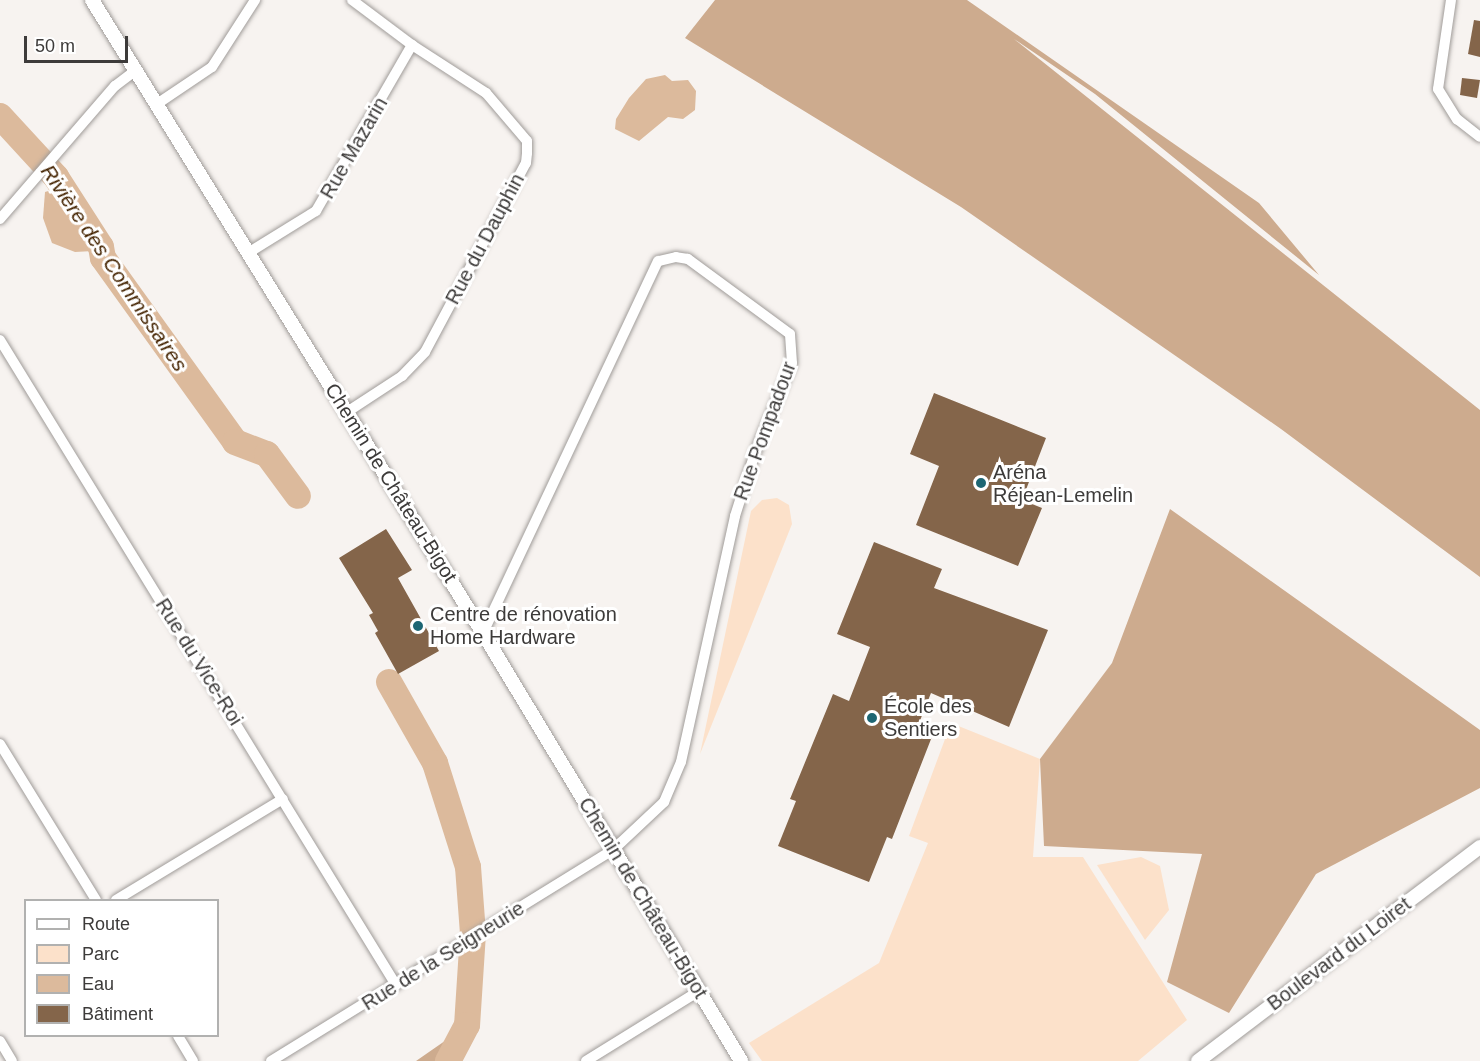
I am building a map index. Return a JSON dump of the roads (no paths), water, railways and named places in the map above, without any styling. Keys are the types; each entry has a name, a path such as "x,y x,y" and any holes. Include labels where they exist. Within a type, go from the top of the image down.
{"street":[{"name":"Chemin de Château-Bigot","path":"92,0 483,633 741,1061"},
{"path":"157,104 212,67 255,0"},
{"name":"Rue du Dauphin","path":"347,412 402,376 425,352 526,163 527,141 486,93 412,45 352,0"},
{"path":"1451,0 1438,89 1457,119 1480,137"},
{"name":"Rue Mazarin","path":"248,253 316,211 412,45"},
{"path":"0,219 115,86 136,70"},
{"name":"Rue Pompadour","path":"483,633 658,261 676,256 688,260 790,334 792,363 755,453 735,516 681,762 664,802 614,849"},
{"name":"Rue du Vice-Roi","path":"0,340 396,985"},
{"path":"0,744 95,899"},
{"path":"118,899 283,799"},
{"name":"Boulevard du Loiret","path":"1198,1061 1480,847"},
{"name":"Rue de la Seigneurie","path":"271,1061 614,849"},
{"path":"586,1061 699,991"},
{"path":"179,1037 193,1061"},
{"path":"0,1041 12,1061"}],"water":[{"path":"665,75 672,81 688,80 696,91 695,110 683,119 668,117 639,141 615,129 616,119 629,98 646,79"},
{"path":"71,184 82,195 97,226 93,251 75,252 52,243 43,218 45,192"}],"waterway":[{"name":"Rivière des Commissaires","path":"0,116 56,177 101,247 103,258 235,442 267,454 298,496"},
{"name":"Rivière des Commissaires","path":"389,682 435,763 468,867 473,933 467,1025 448,1061"}],"place":[{"name":"Aréna Réjean‑Lemelin","path":"981,483"},
{"name":"Centre de rénovation Home Hardware","path":"418,626"},
{"name":"École des Sentiers","path":"872,718"}]}
